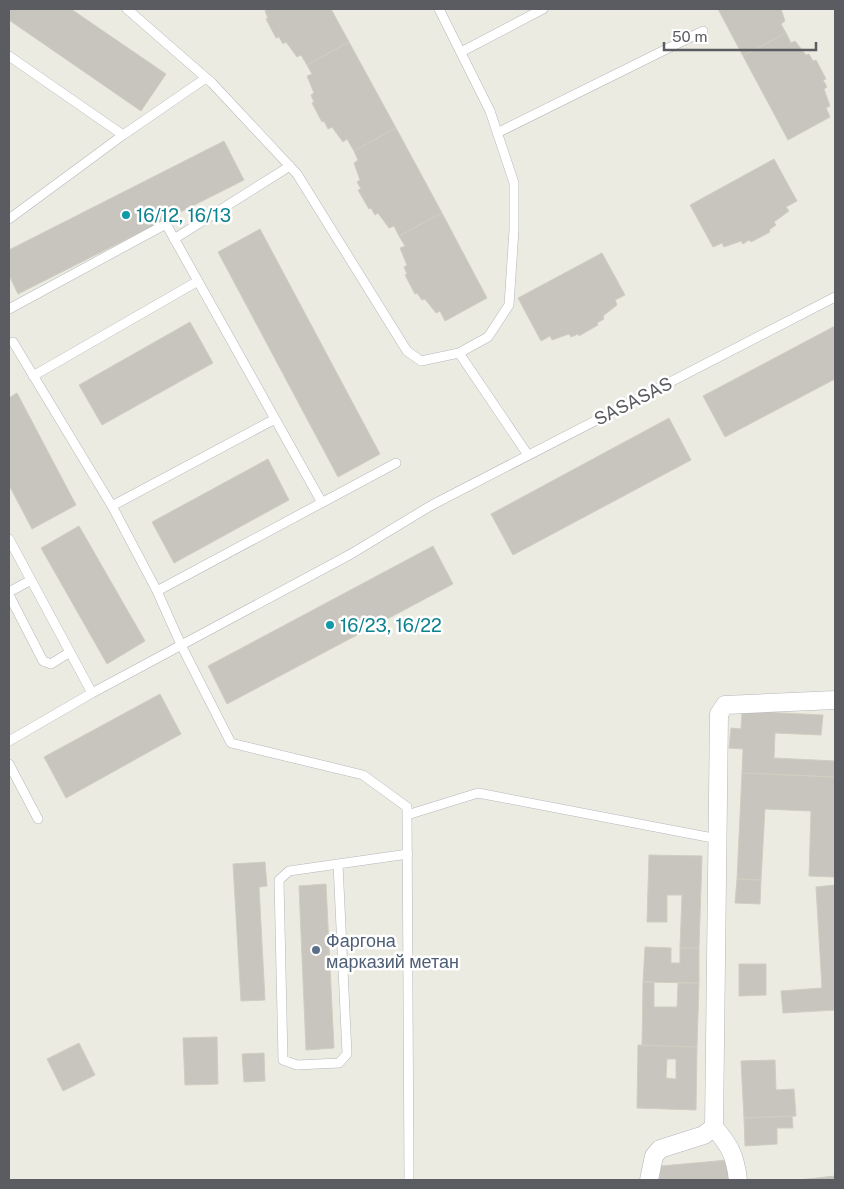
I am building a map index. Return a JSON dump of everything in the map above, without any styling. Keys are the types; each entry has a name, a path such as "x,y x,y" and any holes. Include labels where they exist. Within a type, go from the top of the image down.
{"street":[{"path":"738,1180 736,1160 729,1144 714,1127 719,714 725,705 835,700"},
{"path":"649,1180 654,1156 660,1149 704,1136 714,1127"}],"lane":[{"path":"127,9 206,78 297,174 407,351 421,361 459,353 488,337 509,305 514,230 514,183 490,111 439,9"},
{"path":"461,52 543,9"},
{"path":"497,133 703,31"},
{"path":"9,56 123,134"},
{"path":"9,219 123,134 206,78"},
{"path":"174,238 290,166"},
{"path":"9,310 166,224 321,501"},
{"path":"34,376 198,281"},
{"name":"SASASAS","path":"9,742 92,693 182,647 351,554 432,505 835,297"},
{"path":"10,341 34,376 112,506 157,590 182,647 231,743 362,775 408,807 409,1180"},
{"path":"459,353 528,455"},
{"path":"112,506 275,420"},
{"path":"157,590 321,501 396,463"},
{"path":"9,539 92,693"},
{"path":"31,580 9,594 42,661 51,664 70,652"},
{"path":"9,764 38,819"},
{"path":"407,815 478,794 718,839"},
{"path":"338,864 347,1054 338,1064 297,1065 283,1060 279,880 289,872 338,864 408,854"}],"building":[{"path":"9,9 71,9 166,74 141,111 9,20"},
{"path":"268,9 331,9 349,42 307,65 301,55 297,57 286,42 283,44 279,37 276,38 266,19 268,18 265,11"},
{"path":"718,9 781,9 785,21 781,24 786,33 743,56"},
{"path":"786,33 791,43 795,41 806,55 809,54 813,61 816,60 826,79 823,80 827,87 824,89 830,106 826,108 830,117 788,140 743,56"},
{"path":"349,42 396,128 354,151 347,139 343,142 332,127 328,129 324,121 322,122 312,103 314,102 311,95 314,93 307,76 312,74 307,65"},
{"path":"396,128 442,213 399,236 394,226 389,228 378,213 375,215 371,208 369,209 358,190 361,189 357,182 360,180 354,163 358,160 354,151"},
{"name":"16/12, 16/13","path":"224,141 244,180 18,294 9,275 9,250"},
{"path":"774,159 797,201 786,207 789,211 774,222 776,225 769,230 770,232 751,242 749,240 743,244 741,241 724,247 722,243 713,247 690,205"},
{"path":"442,213 487,298 445,321 440,311 436,313 425,299 422,300 417,293 415,294 405,275 407,274 404,267 407,265 400,248 405,246 399,236"},
{"path":"260,229 380,454 338,477 218,252"},
{"path":"602,253 625,295 615,300 617,305 603,316 604,319 597,323 598,325 579,336 578,334 571,337 569,334 552,340 550,336 541,341 518,298"},
{"path":"190,322 213,363 102,425 79,385"},
{"path":"835,326 835,379 725,437 703,396"},
{"path":"17,393 76,505 32,529 9,485 9,398"},
{"path":"669,418 691,460 513,555 491,514"},
{"path":"268,459 289,500 174,563 152,522"},
{"path":"79,526 145,641 107,664 41,548"},
{"name":"16/23, 16/22","path":"433,546 453,584 227,704 208,666"},
{"path":"160,694 181,734 66,798 44,757"},
{"path":"742,711 823,715 821,735 775,733 774,758 835,761 835,777 742,773 743,749 729,748 731,728 741,729"},
{"path":"742,773 835,777 835,877 809,876 811,811 765,809 761,880 737,879"},
{"path":"649,855 702,856 699,948 680,948 682,895 667,895 667,922 647,922"},
{"path":"265,862 267,886 259,887 265,1000 241,1001 233,864"},
{"path":"737,879 761,880 760,904 735,903"},
{"path":"326,884 334,1048 306,1050 299,886"},
{"path":"835,885 835,1010 783,1013 781,991 822,988 816,887"},
{"path":"645,947 671,948 671,963 680,963 680,948 699,948 699,983 643,982"},
{"path":"739,964 766,964 766,995 739,996"},
{"path":"643,982 654,982 654,1007 677,1007 678,983 699,983 697,1047 642,1045"},
{"path":"217,1037 218,1084 185,1085 183,1038"},
{"path":"79,1043 95,1075 63,1091 47,1059"},
{"path":"638,1045 697,1047 696,1110 637,1108","holes":["667,1059 676,1059 676,1079 666,1078"]},
{"path":"264,1053 265,1081 244,1082 242,1054"},
{"path":"775,1060 776,1090 794,1089 796,1116 744,1118 741,1061"},
{"path":"792,1116 793,1128 777,1128 777,1144 745,1146 744,1118"},
{"path":"728,1160 729,1180 659,1180 661,1166"},
{"path":"835,1176 835,1180 799,1180"}],"place":[{"name":"16/12, 16/13","path":"126,215"},
{"name":"16/23, 16/22","path":"330,625"},
{"name":"Фаргона марказий метан","path":"316,950"}]}
